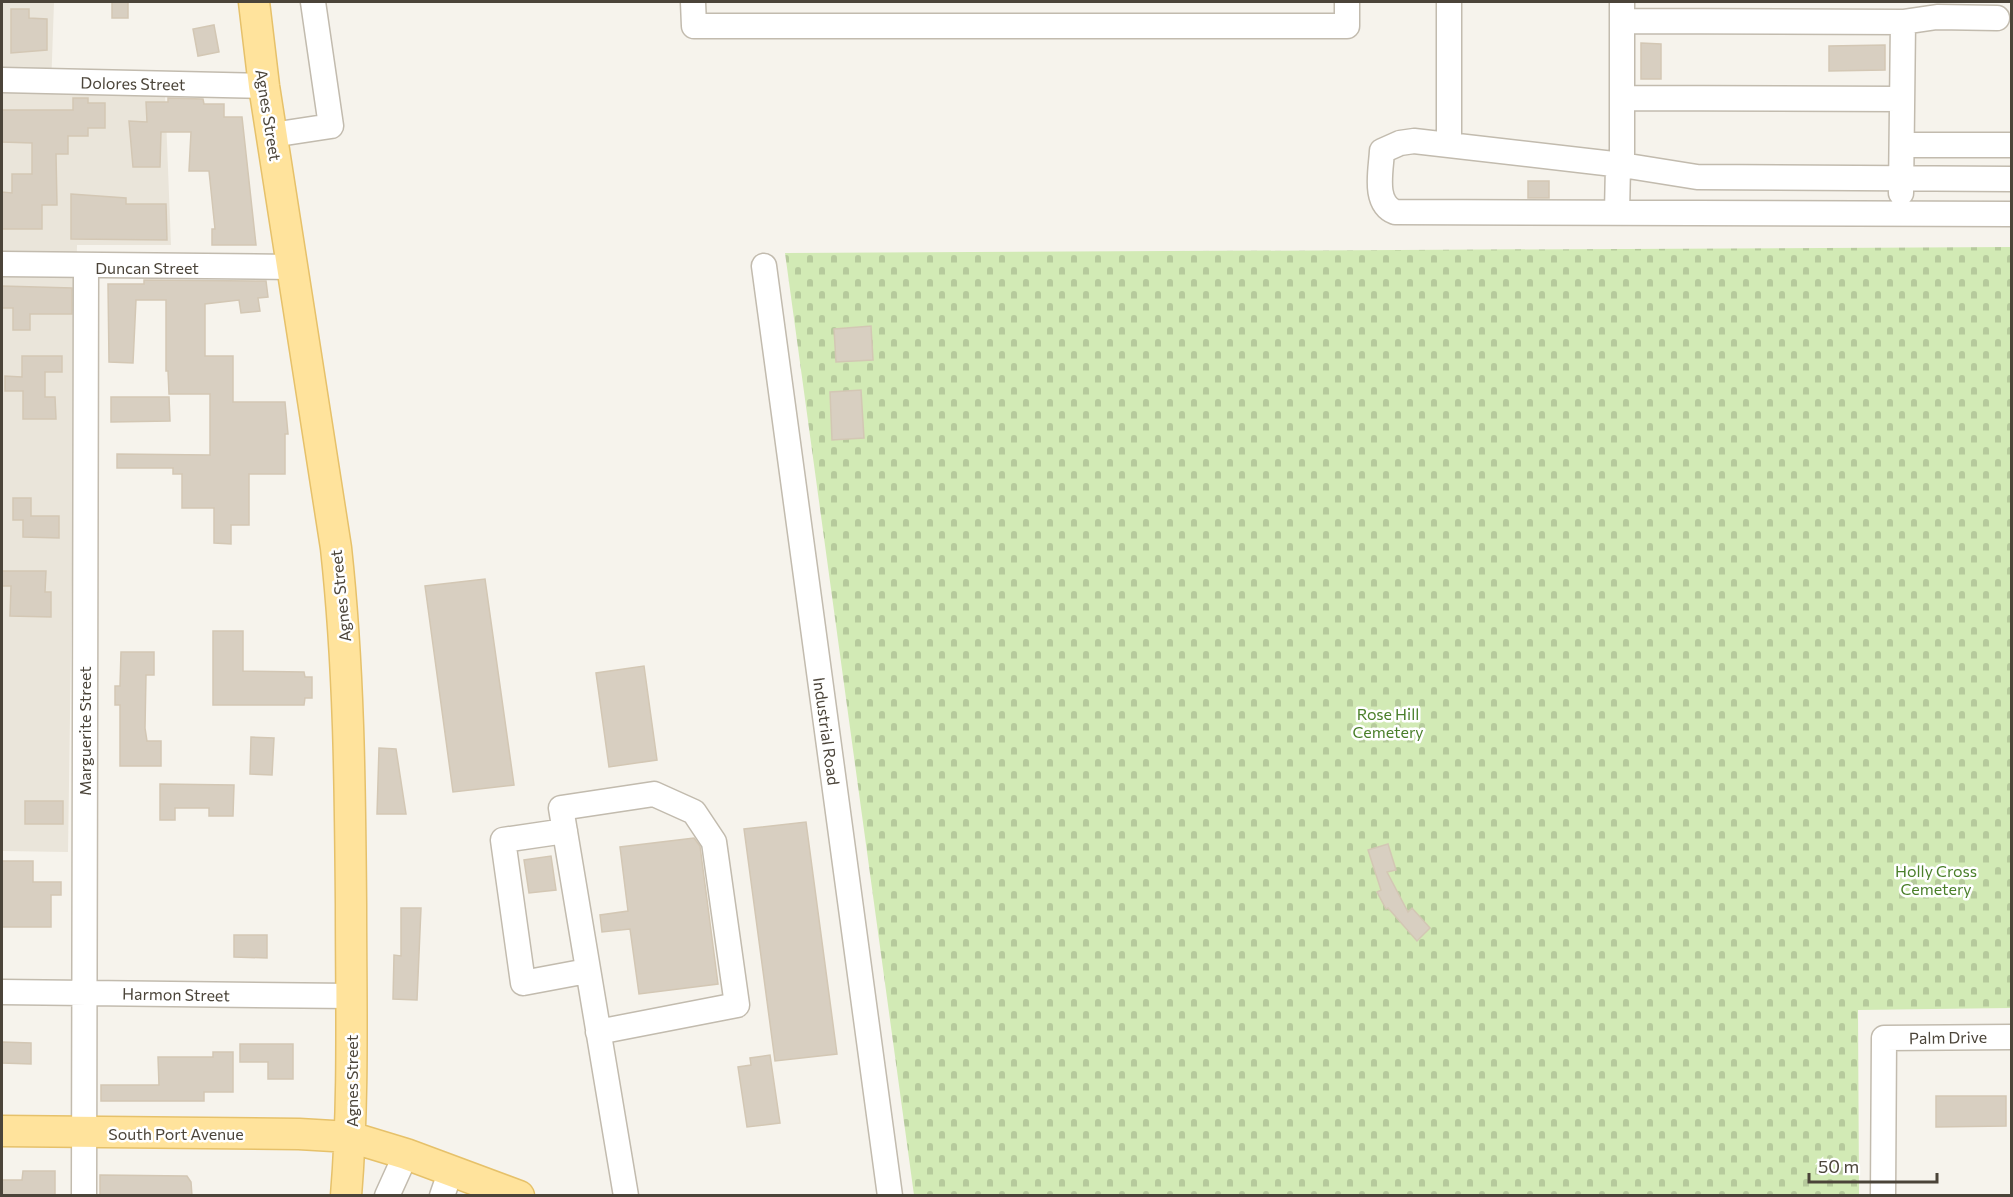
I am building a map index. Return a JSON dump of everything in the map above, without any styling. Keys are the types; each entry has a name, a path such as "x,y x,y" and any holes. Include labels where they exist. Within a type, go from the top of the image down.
{"main road":[{"name":"Agnes Street","path":"254,2 264,86 336,548 344,618 349,701 351,996 350,1137 346,1196"},
{"name":"South Port Avenue","path":"2,1131 350,1137 406,1154 447,1183 519,1196"}],"street":[{"path":"272,135 332,126 313,2"},
{"path":"693,2 694,26 1347,26 1347,2"},
{"path":"1449,2 1449,143"},
{"path":"1617,213 1623,98 1623,11 1904,22 1937,17 1998,18"},
{"path":"1900,214 1904,22"},
{"name":"Dolores Street","path":"2,80 264,86"},
{"path":"1623,98 1902,99"},
{"path":"2012,178 1697,177 1449,143 1400,143 1382,151 1381,199 1384,206 1395,212 2012,214"},
{"path":"1902,145 2012,145"},
{"name":"Duncan Street","path":"2,264 293,267"},
{"name":"Marguerite Street","path":"84,1196 86,266"},
{"name":"Industrial Road","path":"764,266 890,1196"},
{"path":"598,1032 736,1005 714,842 694,812 654,794 561,808 587,971 626,1196"},
{"path":"565,831 503,840 523,983 587,971"},
{"name":"Harmon Street","path":"2,992 351,996"},
{"name":"Palm Drive","path":"1884,1196 1884,1038 2012,1037"},
{"path":"387,1196 406,1154"}],"shaded area":[{"path":"2,2 54,2 51,88 165,93 171,245 77,245 68,852 2,851"}],"green space":[{"name":"Rose Hill Cemetery","path":"2011,247 2011,1008 1858,1010 1859,1195 914,1195 785,253"}],"building":[{"path":"112,2 128,2 128,18 112,18"},
{"path":"11,9 29,9 29,18 47,19 47,50 11,53"},
{"path":"214,25 219,52 198,56 193,29"},
{"path":"1641,43 1661,44 1661,79 1641,79"},
{"path":"1885,45 1885,70 1829,71 1829,46"},
{"path":"73,98 88,98 88,103 105,103 105,128 88,128 88,136 68,136 68,154 56,154 57,205 42,205 42,229 2,229 2,192 12,193 12,174 32,174 32,143 2,142 2,110 73,110"},
{"path":"168,98 203,99 204,104 224,104 224,117 242,117 256,245 212,245 212,229 215,229 209,171 189,171 191,132 161,132 160,167 133,167 129,121 147,122 146,102 168,102"},
{"path":"1528,181 1549,181 1549,198 1528,198"},
{"path":"71,194 126,198 126,204 166,204 167,240 71,239"},
{"path":"144,280 266,281 268,297 258,298 260,311 241,313 239,300 205,304 205,356 233,356 233,402 285,402 288,434 285,434 285,474 249,474 249,525 231,525 231,544 214,543 214,508 182,508 182,474 173,474 173,468 117,468 117,454 210,455 210,394 169,394 168,371 166,371 166,300 136,300 133,363 109,362 108,284 144,284"},
{"path":"2,286 72,288 72,314 30,314 30,330 13,330 13,308 2,308"},
{"path":"871,326 873,360 836,362 834,329"},
{"path":"22,356 62,356 62,372 45,372 45,397 55,397 56,419 23,419 23,391 5,391 5,376 22,377"},
{"path":"861,390 864,438 832,440 830,392"},
{"path":"111,397 169,397 170,421 111,422"},
{"path":"13,498 31,498 31,516 59,516 59,538 23,537 23,520 13,520"},
{"path":"2,571 46,571 45,592 51,592 51,617 10,616 11,586 2,586"},
{"path":"485,579 514,785 453,792 425,586"},
{"path":"213,631 243,631 243,671 304,672 305,677 312,677 312,698 305,698 304,705 213,705"},
{"path":"121,652 154,652 154,675 146,675 145,728 147,741 161,741 161,766 120,766 120,705 115,705 115,686 120,686"},
{"path":"644,666 657,760 609,767 596,673"},
{"path":"251,737 274,738 272,775 250,774"},
{"path":"379,748 396,749 406,814 377,814"},
{"path":"160,784 234,785 233,816 209,816 209,808 175,808 175,820 160,820"},
{"path":"25,801 63,801 63,824 25,824"},
{"path":"806,822 837,1054 775,1061 744,829"},
{"path":"694,838 700,846 718,984 639,994 630,929 602,932 600,915 628,911 620,847"},
{"path":"1388,844 1396,870 1387,872 1408,912 1412,908 1430,928 1417,941 1388,908 1386,909 1377,892 1381,890 1368,850"},
{"path":"551,856 556,890 529,893 524,860"},
{"path":"2,861 33,861 33,882 61,882 61,895 51,895 51,927 2,927"},
{"path":"401,908 421,908 417,1000 393,999 394,955 401,956"},
{"path":"234,935 267,935 267,958 234,957"},
{"path":"2,1042 31,1043 31,1064 2,1063"},
{"path":"240,1044 293,1044 293,1079 268,1079 268,1062 240,1062"},
{"path":"213,1052 233,1052 233,1092 204,1092 204,1101 101,1101 101,1085 159,1085 158,1057 213,1057"},
{"path":"770,1055 780,1123 747,1127 738,1067 751,1065 750,1058"},
{"path":"1936,1096 2006,1096 2006,1126 1936,1127"},
{"path":"23,1171 55,1171 55,1196 2,1196 2,1180 22,1180"},
{"path":"100,1175 187,1176 191,1182 192,1196 100,1196"}],"park label":[{"name":"Holly Cross Cemetery","path":"1936,879"}]}
